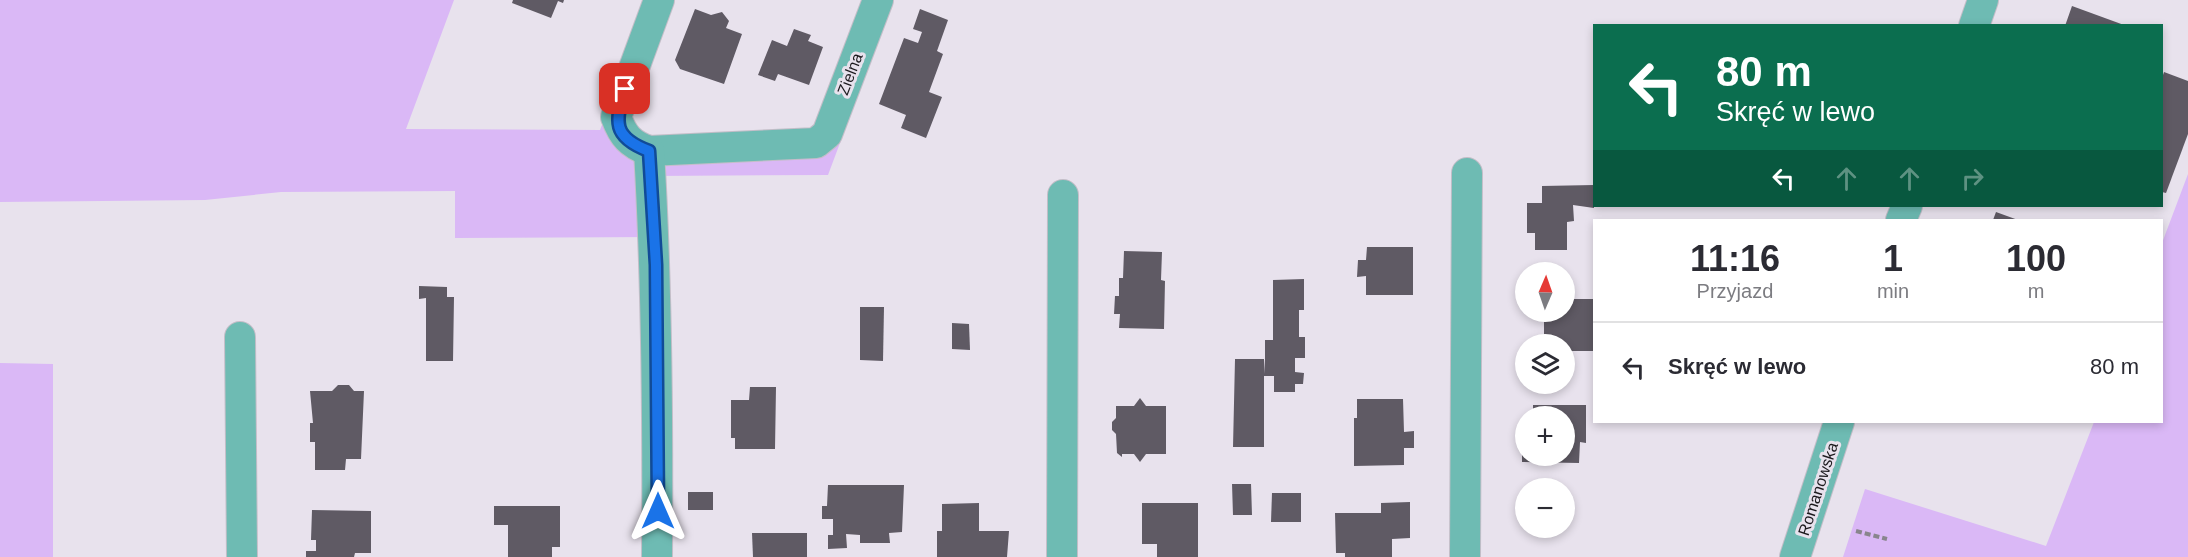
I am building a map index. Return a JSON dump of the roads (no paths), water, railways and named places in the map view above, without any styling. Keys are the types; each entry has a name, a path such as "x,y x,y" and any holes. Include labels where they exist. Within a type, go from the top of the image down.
{"street":[{"path":"657,557 659,374 656,265 649,151 635,146 623,135 616,117 659,0"},
{"name":"Zielna","path":"649,151 816,143 827,134 878,0"},
{"path":"1975,24 1983,0"},
{"path":"1465,557 1467,173"},
{"path":"1062,557 1063,195"},
{"path":"240,336 242,557"},
{"name":"Romanowska","path":"1795,557 1839,423"}]}
